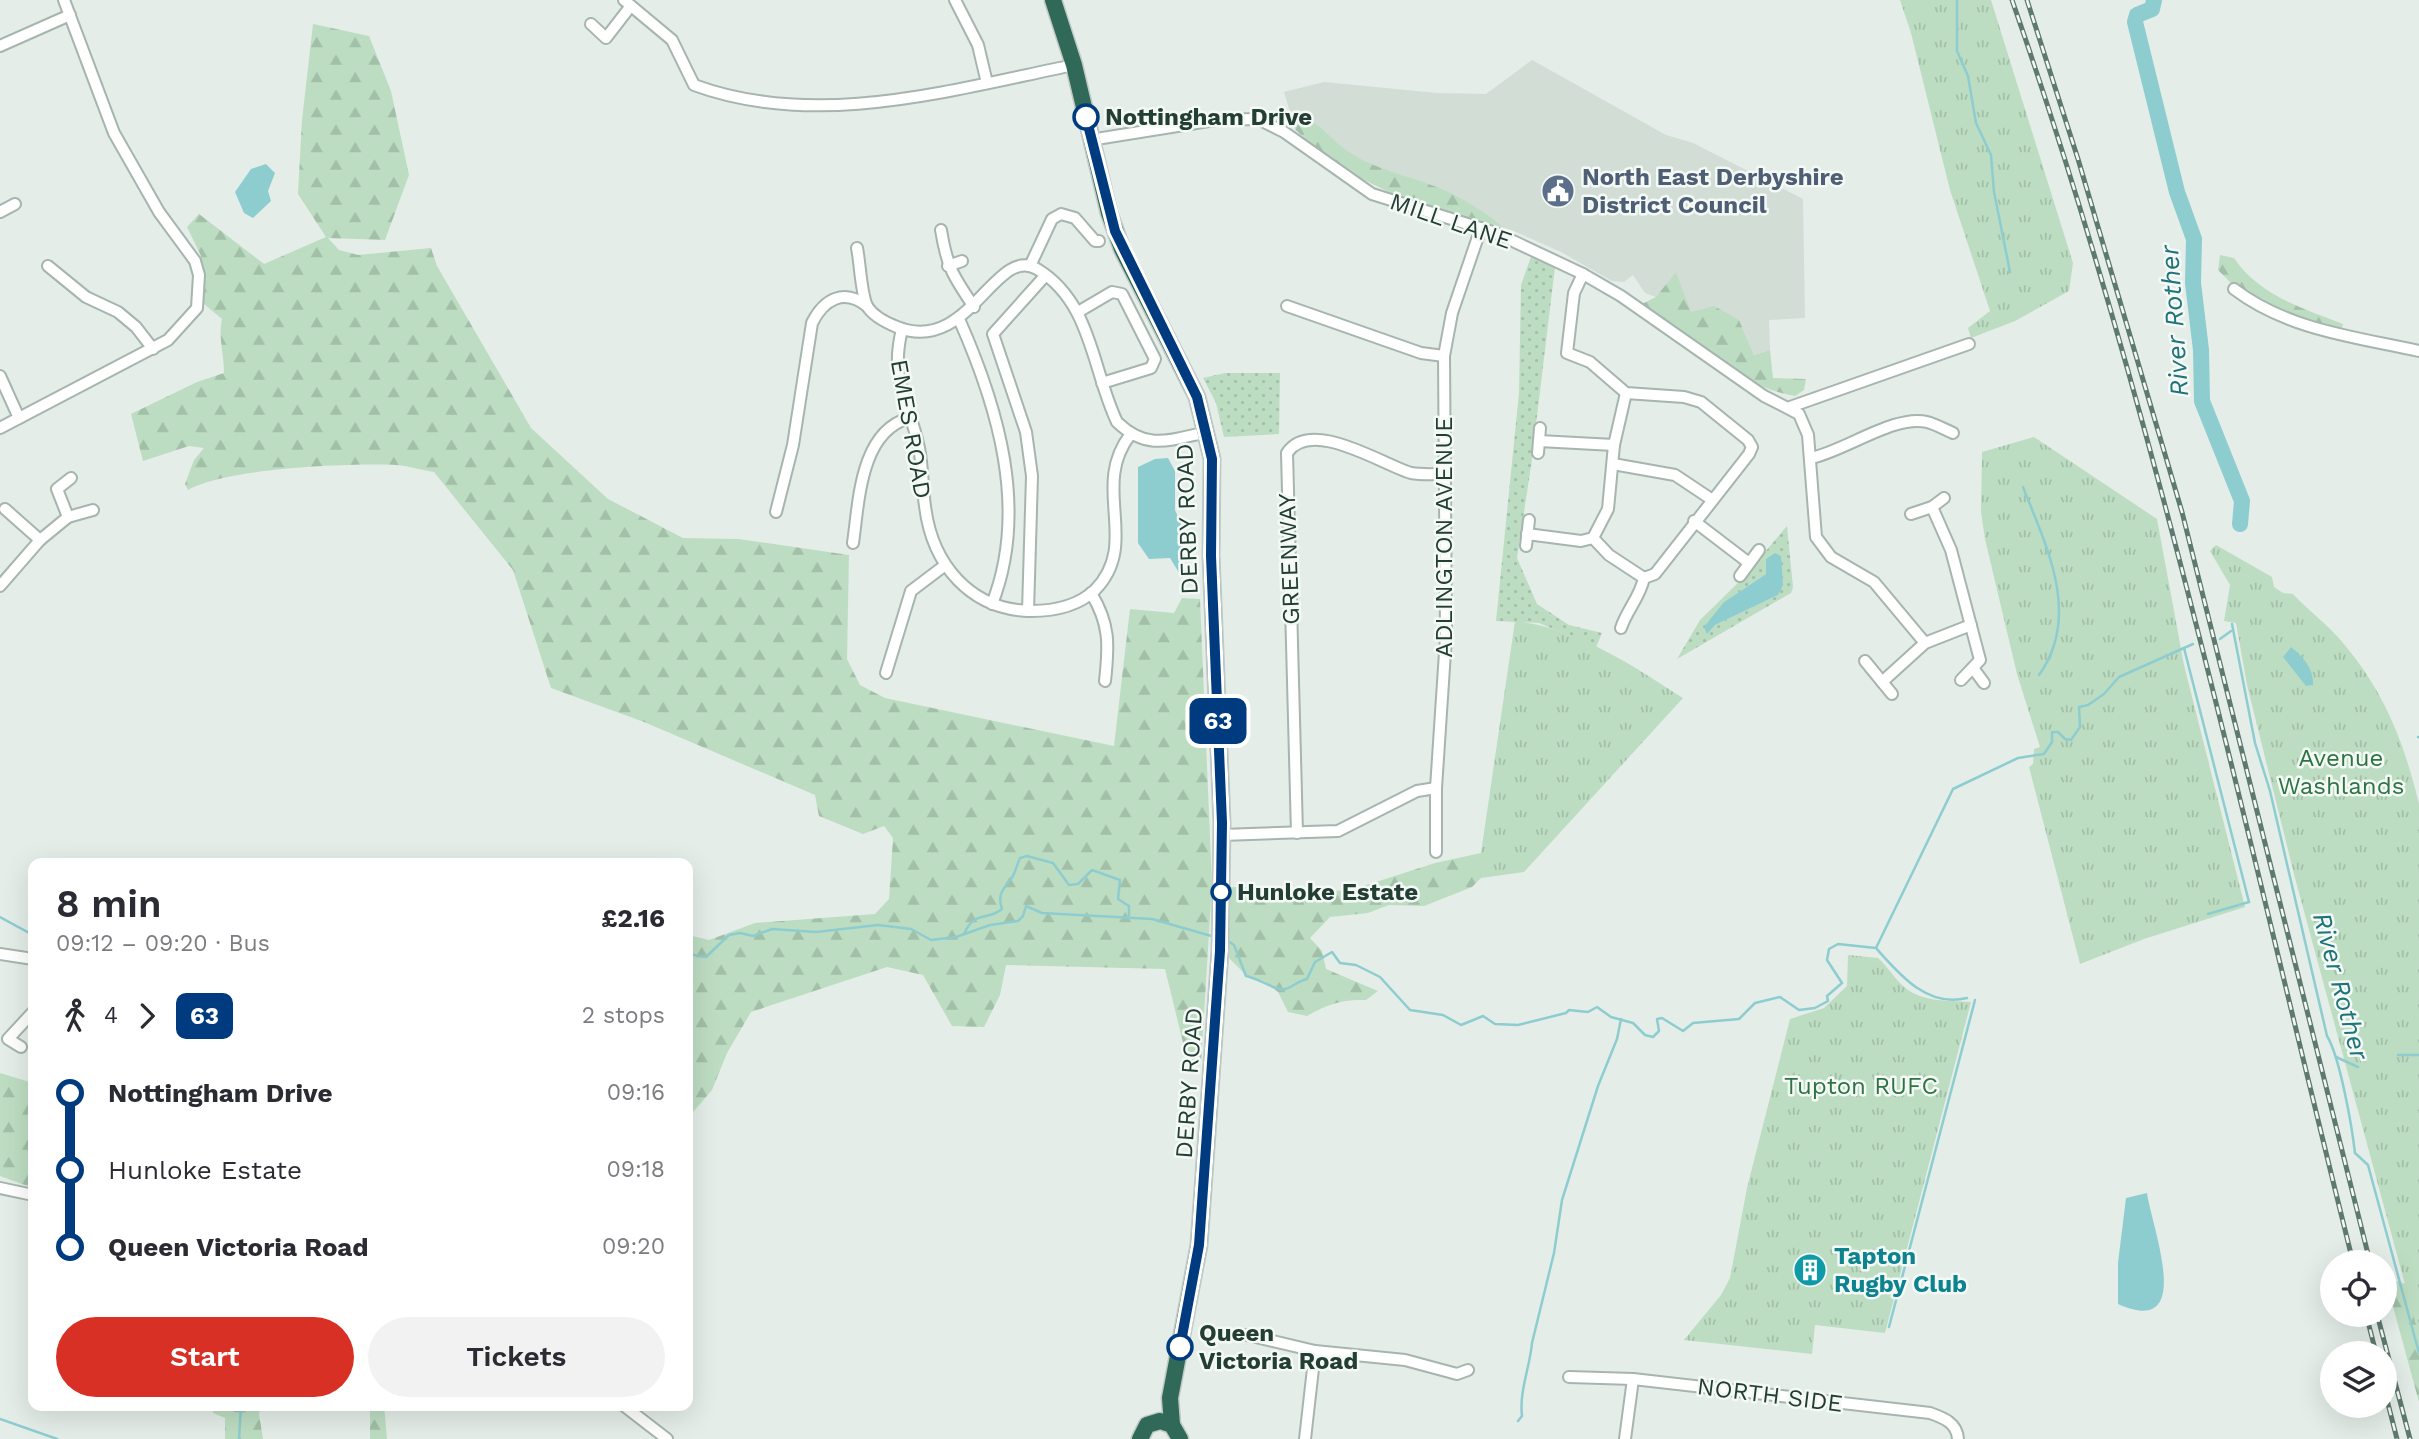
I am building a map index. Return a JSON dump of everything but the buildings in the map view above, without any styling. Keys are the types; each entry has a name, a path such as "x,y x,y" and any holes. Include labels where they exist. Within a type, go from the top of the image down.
{"highway":[{"name":"DERBY ROAD","path":"1053,0 1074,65 1109,213 1122,249 1197,397 1212,459 1211,556 1222,835 1221,929 1199,1245 1170,1398 1154,1422 1143,1431 1140,1439"},
{"name":"DERBY ROAD","path":"1170,1398 1179,1435"},
{"path":"1154,1422 1179,1435"}],"street":[{"path":"0,428 168,340 197,308 199,275 195,261 132,168 114,133 64,0"},
{"path":"955,0 978,45 986,83"},
{"path":"591,24 606,38 627,3 660,28 671,40 694,85 729,98 813,106 871,104 1074,65"},
{"path":"0,46 70,15"},
{"name":"MILL LANE","path":"1090,140 1215,120 1258,119 1284,132 1372,194 1481,228 1583,274 1621,296 1764,396 1790,407"},
{"path":"0,212 15,204"},
{"path":"1030,267 1052,219 1061,214 1074,218 1095,242 1099,242"},
{"name":"ADLINGTON AVENUE","path":"1436,852 1436,788 1446,637 1444,356 1452,313 1481,228"},
{"path":"941,230 948,266 974,307"},
{"path":"857,248 867,306"},
{"path":"948,266 962,261"},
{"path":"776,512 793,445 812,323 820,307 836,298 857,298 884,321 902,329 928,330 959,319 974,307 1008,268 1019,264 1045,276 1078,312 1117,422 1130,435 1152,443 1207,432"},
{"path":"48,266 86,297 118,312 136,327 153,349"},
{"path":"1583,274 1574,293 1567,353 1590,362 1626,393 1693,398 1701,401 1748,440 1752,447 1655,574 1644,578"},
{"path":"1028,611 1032,476 1027,432 993,334 1045,276"},
{"path":"2234,289 2295,322 2354,340 2383,342 2419,351"},
{"path":"1078,312 1112,292 1122,294 1155,359 1151,368 1102,383"},
{"path":"1286,306 1421,353 1444,356"},
{"path":"959,319 976,358 1002,439 1008,545 992,604"},
{"name":"EMES ROAD","path":"902,329 896,354 899,389 919,447 929,533 944,566 957,581 1001,609 1046,611 1073,605 1091,593 1110,571 1117,533 1112,470 1130,435"},
{"path":"1925,643 1874,582 1823,550 1813,524 1811,458 1805,423 1790,407 1969,344"},
{"path":"0,376 19,418"},
{"path":"1527,534 1581,541 1593,538 1608,509 1614,445 1626,393"},
{"path":"1927,422 1928,408"},
{"path":"853,543 861,485 877,441 896,422 909,418"},
{"path":"1811,458 1835,453 1886,428 1911,420 1927,422 1952,433"},
{"path":"1540,428 1539,447 1614,445"},
{"name":"GREENWAY","path":"1297,833 1287,453 1291,447 1299,444 1325,441 1344,444 1412,473 1445,474"},
{"path":"1613,464 1675,475 1711,499"},
{"path":"68,517 57,489 71,478"},
{"path":"1911,514 1932,507 1944,498"},
{"path":"1932,507 1951,550 1980,660 1961,680"},
{"path":"5,509 40,540"},
{"path":"0,586 40,540 68,517 93,510"},
{"path":"1526,546 1529,520"},
{"path":"1694,521 1749,563"},
{"path":"1593,538 1609,555 1644,578"},
{"path":"1740,576 1759,550"},
{"path":"886,673 911,591 944,566"},
{"path":"1621,628 1627,611 1641,590 1644,578"},
{"path":"1091,593 1102,612 1110,641 1105,681"},
{"path":"1882,682 1925,643 1971,625"},
{"path":"1865,661 1892,694"},
{"path":"1973,668 1984,682"},
{"path":"1222,835 1338,831 1418,790 1436,788"},
{"path":"0,954 28,958"},
{"path":"21,1048 8,1039 28,1017"},
{"path":"0,1188 28,1194"},
{"path":"1247,1335 1315,1352 1405,1360 1457,1374 1468,1370"},
{"path":"1305,1439 1315,1352"},
{"name":"NORTH SIDE","path":"1569,1377 1633,1379 1930,1413 1947,1419 1958,1433 1958,1439"},
{"path":"1625,1439 1633,1379"},
{"path":"631,1411 667,1439"}],"shaded area":[{"path":"1532,60 1666,135 1693,143 1803,199 1805,318 1769,320 1770,350 1754,355 1739,320 1691,313 1676,273 1656,297 1645,293 1633,275 1624,282 1612,281 1561,252 1514,231 1389,193 1311,145 1295,129 1284,92 1324,82 1437,93 1486,94"}],"green space":[{"path":"1900,0 1991,0 2073,263 2069,291 2015,321 1971,338 1968,328 1990,311 1950,190 1911,33"},
{"path":"313,24 369,36 391,91 409,175 385,240 328,238 339,250 358,255 431,248 437,266 531,428 608,499 683,538 739,539 849,555 847,659 860,685 885,698 1114,746 1130,609 1174,613 1182,598 1200,599 1212,885 1201,1063 1187,1059 1165,969 1006,965 1000,995 984,1027 952,1026 923,975 887,967 751,1012 727,1053 712,1090 693,1112 693,936 709,940 755,923 875,914 889,899 893,838 884,826 863,834 819,816 815,795 644,722 551,688 513,570 434,472 397,465 289,468 230,477 188,490 185,484 194,460 204,448 189,446 143,461 131,414 197,382 224,373 222,319 204,304 201,256 187,227 199,214 264,264 326,237 298,194 302,120"},
{"path":"1302,117 1359,158 1453,194 1503,227 1392,193 1343,168 1295,129"},
{"path":"1532,254 1555,267 1517,558 1537,604 1569,625 1602,633 1596,647 1539,623 1496,621 1519,393 1521,285"},
{"path":"2220,255 2234,258 2256,282 2283,299 2343,324 2341,333 2292,317 2241,293 2218,270"},
{"path":"1676,272 1691,312 1714,306 1739,320 1754,355 1770,350 1773,378 1806,379 1804,390 1795,396 1754,383 1714,359 1640,305 1656,297"},
{"path":"1225,373 1280,373 1279,434 1224,437 1216,403 1203,378"},
{"path":"2034,437 2157,519 2184,665 2245,907 2144,939 2080,964 2029,767 2033,764 2034,749 2040,747 2017,674 1981,512 1982,452"},
{"path":"1787,526 1793,587 1791,593 1677,659 1700,620 1742,579","holes":["1766,574 1778,595 1715,625 1724,602"]},
{"name":"Avenue Washlands","path":"2216,545 2272,577 2274,587 2283,593 2293,594 2352,654 2389,714 2406,757 2419,804 2419,1336 2295,878 2247,685 2236,623 2224,621 2230,585 2210,551"},
{"path":"1515,621 1581,639 1683,698 1524,872 1481,878 1481,853"},
{"path":"1481,853 1481,878 1472,887 1424,906 1389,905 1368,913 1330,917 1310,938 1322,951 1326,969 1378,991 1366,1000 1335,1003 1307,1016 1288,1012 1278,992 1264,981 1248,977 1228,957 1228,887 1348,891 1435,863"},
{"name":"Tupton RUFC","path":"1848,955 1878,958 1901,984 1916,995 1971,1002 1885,1333 1815,1325 1812,1354 1684,1340 1721,1295 1730,1278 1747,1188 1790,1019 1824,1008 1847,986"},
{"path":"0,1073 28,1081 28,1186 0,1176"},
{"path":"2397,1281 2414,1287 2419,1299 2419,1402 2397,1321"},
{"path":"260,1411 263,1439 225,1439 225,1418 213,1413"},
{"path":"370,1411 385,1411 387,1439 370,1439"}],"water":[{"path":"266,164 275,173 268,191 271,201 253,218 244,213 235,192 251,169"},
{"path":"1168,458 1175,471 1175,510 1185,533 1181,576 1170,558 1149,559 1138,543 1138,467 1155,459"},
{"path":"1775,553 1781,556 1783,585 1778,595 1715,625 1707,634 1704,627 1724,602 1766,574 1766,559"},
{"path":"2291,647 2307,664 2313,685 2306,686 2283,657"},
{"path":"2147,1193 2164,1275 2163,1293 2156,1306 2142,1311 2118,1304 2118,1263 2126,1198"}],"waterway":[{"path":"1957,0 1957,51 1968,76 1976,123 1991,155 1994,192 2010,272"},
{"name":"River Rother","path":"2154,0 2152,9 2137,15 2135,22 2177,192 2194,239 2193,283 2201,350 2202,401 2242,501 2240,524"},
{"path":"2023,487 2050,557 2059,605 2058,629 2052,652 2039,675"},
{"name":"River Rother","path":"2232,624 2255,743 2270,791 2327,1036 2341,1075 2355,1153 2368,1165 2419,1353"},
{"path":"2220,639 2231,631"},
{"path":"1225,939 1234,945 1246,976 1278,989 1288,988 1307,979 1315,962 1332,952 1340,963 1356,965 1380,977 1410,1010 1443,1015 1461,1025 1483,1016 1495,1024 1518,1025 1569,1010 1588,1012 1597,1007 1611,1017 1633,1023 1645,1035 1653,1037 1659,1031 1657,1019 1662,1018 1683,1031 1693,1023 1739,1019 1755,1003 1780,997 1799,1010 1815,1008 1828,1001 1827,996 1842,983 1827,960 1829,949 1838,944 1876,948 1953,789 2018,758 2044,754 2052,742 2052,732 2058,732 2065,739 2071,740 2080,727 2079,707 2088,705 2104,694 2119,677 2193,644"},
{"path":"2184,648 2249,902 2208,914"},
{"path":"964,934 972,922 1002,909 1002,892 1020,858 1027,856 1053,863 1069,885 1078,884 1092,870 1120,880 1118,899 1129,906 1129,916"},
{"path":"693,955 706,957 729,935 740,933 753,936 772,929 816,932 878,925 911,929 931,940 956,937 990,925 1018,921 1026,906 1042,913 1152,919 1215,937"},
{"path":"0,917 28,932"},
{"path":"1876,948 1915,987 1939,998 1967,998"},
{"path":"1889,1327 1975,1000"},
{"path":"1518,1421 1522,1416 1523,1388 1554,1253 1562,1200 1598,1086 1617,1039 1621,1019"},
{"path":"2398,1055 2419,1055"},
{"path":"2336,1057 2358,1067"},
{"path":"239,1439 241,1411"},
{"path":"0,1419 57,1439"}],"railway":[{"path":"2012,0 2111,311 2155,468 2237,786 2350,1250"},
{"path":"2027,0 2078,159 2182,512 2367,1250"},
{"path":"2369,1327 2373,1341"},
{"path":"2380,1327 2410,1439"},
{"path":"2392,1418 2397,1439"}],"bus line":[{"name":"63","path":"1086,117 1101,186 1115,231 1146,299 1197,397 1212,459 1211,556 1222,823 1220,951 1208,1157 1199,1245 1180,1347"}],"place":[{"name":"Nottingham Drive","path":"1086,117"},
{"name":"North East Derbyshire District Council","path":"1558,191"},
{"name":"Hunloke Estate","path":"1221,892"},
{"name":"Tapton Rugby Club","path":"1810,1270"},
{"name":"Queen Victoria Road","path":"1180,1347"}]}
